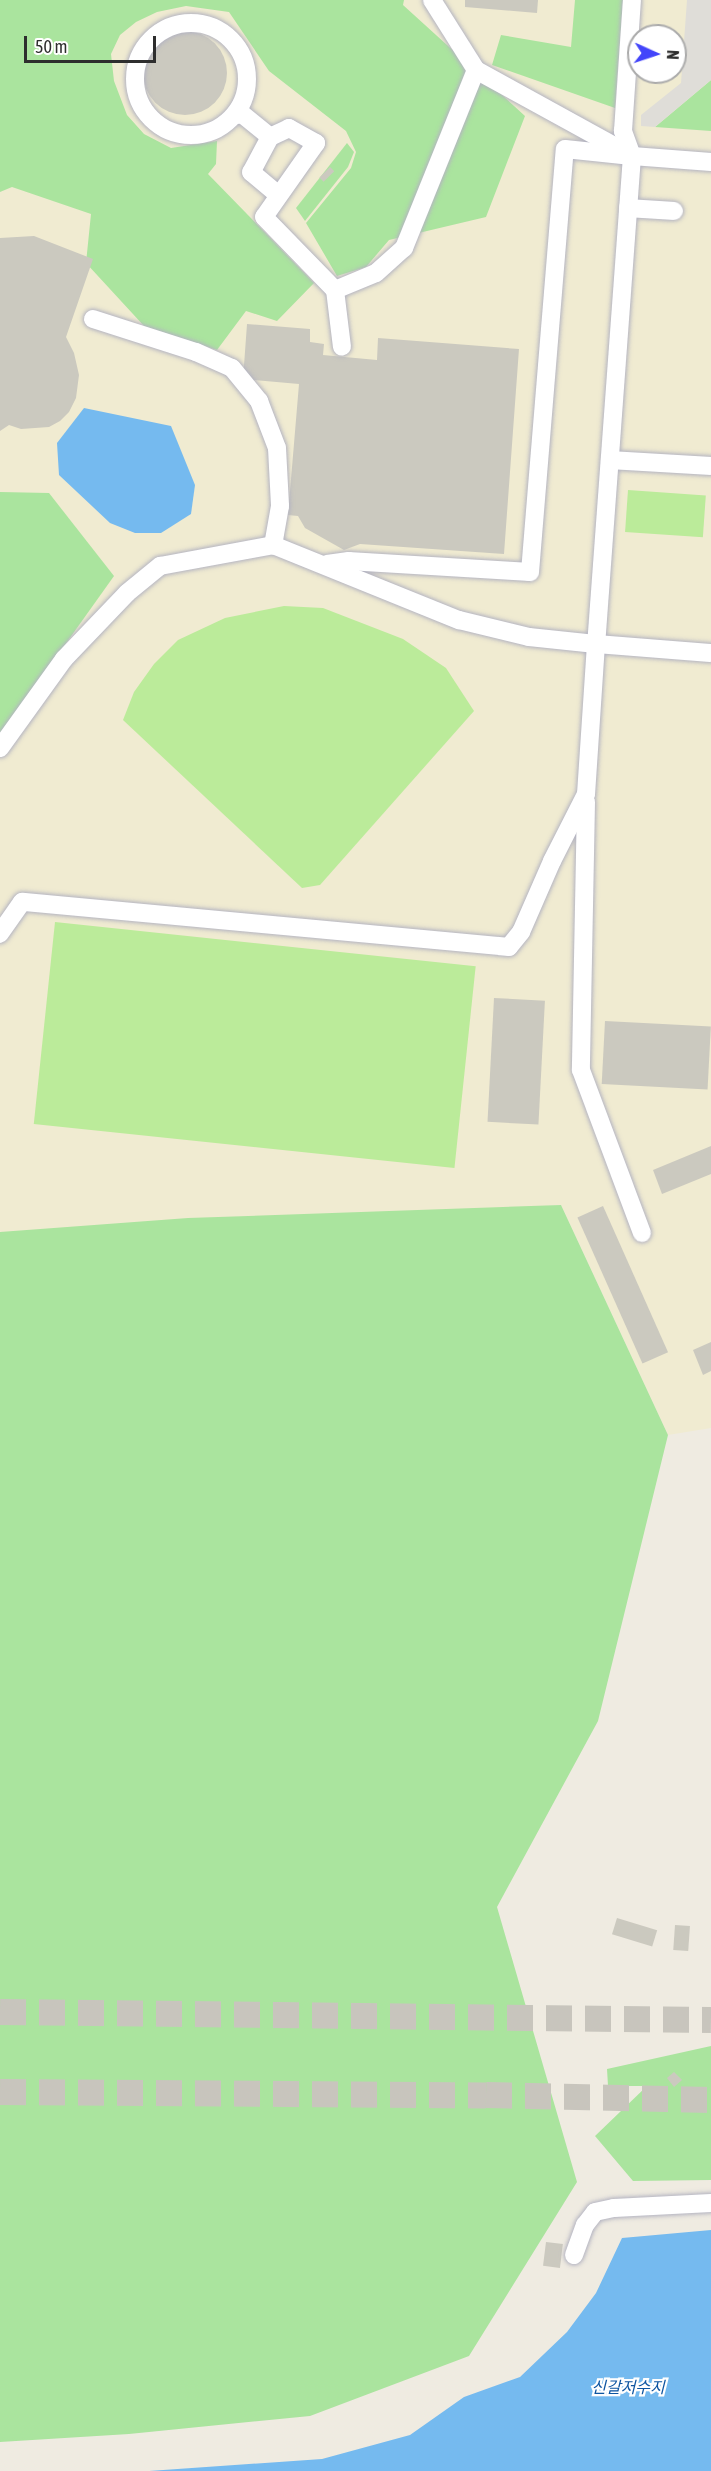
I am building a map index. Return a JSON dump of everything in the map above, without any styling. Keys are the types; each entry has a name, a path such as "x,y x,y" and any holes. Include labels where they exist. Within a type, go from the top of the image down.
{"street":[{"path":"432,0 476,70 632,156"},
{"path":"632,0 623,131 632,156 586,794 581,1070 642,1233"},
{"path":"236,115 245,96 248,77 244,58 234,42 220,30 203,23 184,22 166,28 150,39 140,54 135,72 135,91 142,108 154,122 170,132 188,136 206,134 223,126 236,115 242,114 270,136"},
{"path":"335,290 376,273 404,248 476,70"},
{"path":"278,195 251,172 270,136 289,128 316,143 264,217 335,290 342,347"},
{"path":"326,564 349,561 530,572 565,149 711,162"},
{"path":"628,208 674,211"},
{"path":"93,319 196,352 232,368 259,401 277,448 280,506 273,545"},
{"path":"610,460 711,466"},
{"path":"0,748 64,659 127,593 160,566 273,545 326,564 459,620 529,637 711,653"},
{"path":"0,934 22,902 509,947 521,932 552,861 586,794"},
{"path":"574,2255 585,2225 595,2212 614,2208 711,2203"}],"shaded area":[{"path":"26,0 711,0 711,1428 668,1435 561,1205 0,1243 0,52"},
{"path":"687,0 711,0 711,80 655,127 641,126 641,115 680,84 687,84"}],"green space":[{"path":"0,0 404,0 403,5 525,116 486,217 389,240 366,267 337,276 306,223 351,168 356,152 346,131 269,71 229,12 186,6 157,12 136,22 120,35 111,54 114,81 127,115 144,134 171,148 217,141 216,164 208,174 314,283 277,321 246,311 217,350 144,326 86,263 91,214 12,187 0,192"},
{"path":"575,0 623,0 615,108 492,65 501,35 571,47"},
{"path":"711,80 711,131 655,127"},
{"path":"347,143 354,152 348,167 305,221 296,208"},
{"path":"628,490 706,495 703,537 625,532"},
{"path":"0,492 49,493 114,576 0,736"},
{"path":"284,606 323,608 403,639 446,668 474,711 320,885 302,888 123,720 134,692 154,664 178,640 225,618"},
{"path":"55,922 476,966 454,1168 34,1124"},
{"path":"561,1205 668,1435 598,1721 497,1907 577,2182 469,2356 310,2416 129,2434 0,2442 0,1232 188,1218"},
{"path":"711,2046 711,2180 633,2181 595,2136 647,2086 608,2086 607,2069"}],"water":[{"path":"84,408 171,426 195,485 191,514 161,533 135,533 110,523 59,475 57,443"},
{"name":"신갈저수지","path":"711,2230 711,2471 149,2471 322,2459 410,2435 464,2397 520,2377 567,2332 596,2293 622,2238"}],"building":[{"path":"465,0 538,0 537,13 465,7"},
{"path":"185,31 201,34 220,50 227,73 224,89 208,108 185,115 169,112 150,96 143,73 146,57 162,38"},
{"path":"330,167 334,171 324,182 319,178"},
{"path":"34,236 93,259 66,337 74,353 79,375 76,398 69,412 49,427 21,429 9,425 0,431 0,238"},
{"path":"247,324 310,329 310,342 324,344 323,355 377,360 378,338 519,349 504,554 360,544 344,550 305,528 298,516 288,515 299,384 243,379"},
{"path":"494,998 545,1001 538,1124 488,1122"},
{"path":"605,1021 711,1027 708,1089 602,1084"},
{"path":"711,1146 711,1174 662,1194 653,1170"},
{"path":"603,1206 668,1352 642,1364 577,1217"},
{"path":"711,1342 711,1371 703,1375 693,1350"},
{"path":"617,1918 657,1930 652,1947 612,1934"},
{"path":"675,1925 690,1926 688,1951 673,1950"},
{"path":"674,2072 682,2080 674,2087 667,2078"},
{"path":"546,2242 563,2244 560,2268 543,2266"}],"tunnel":[{"path":"0,2012 711,2020"},
{"path":"0,2092 486,2095 711,2100"}]}
